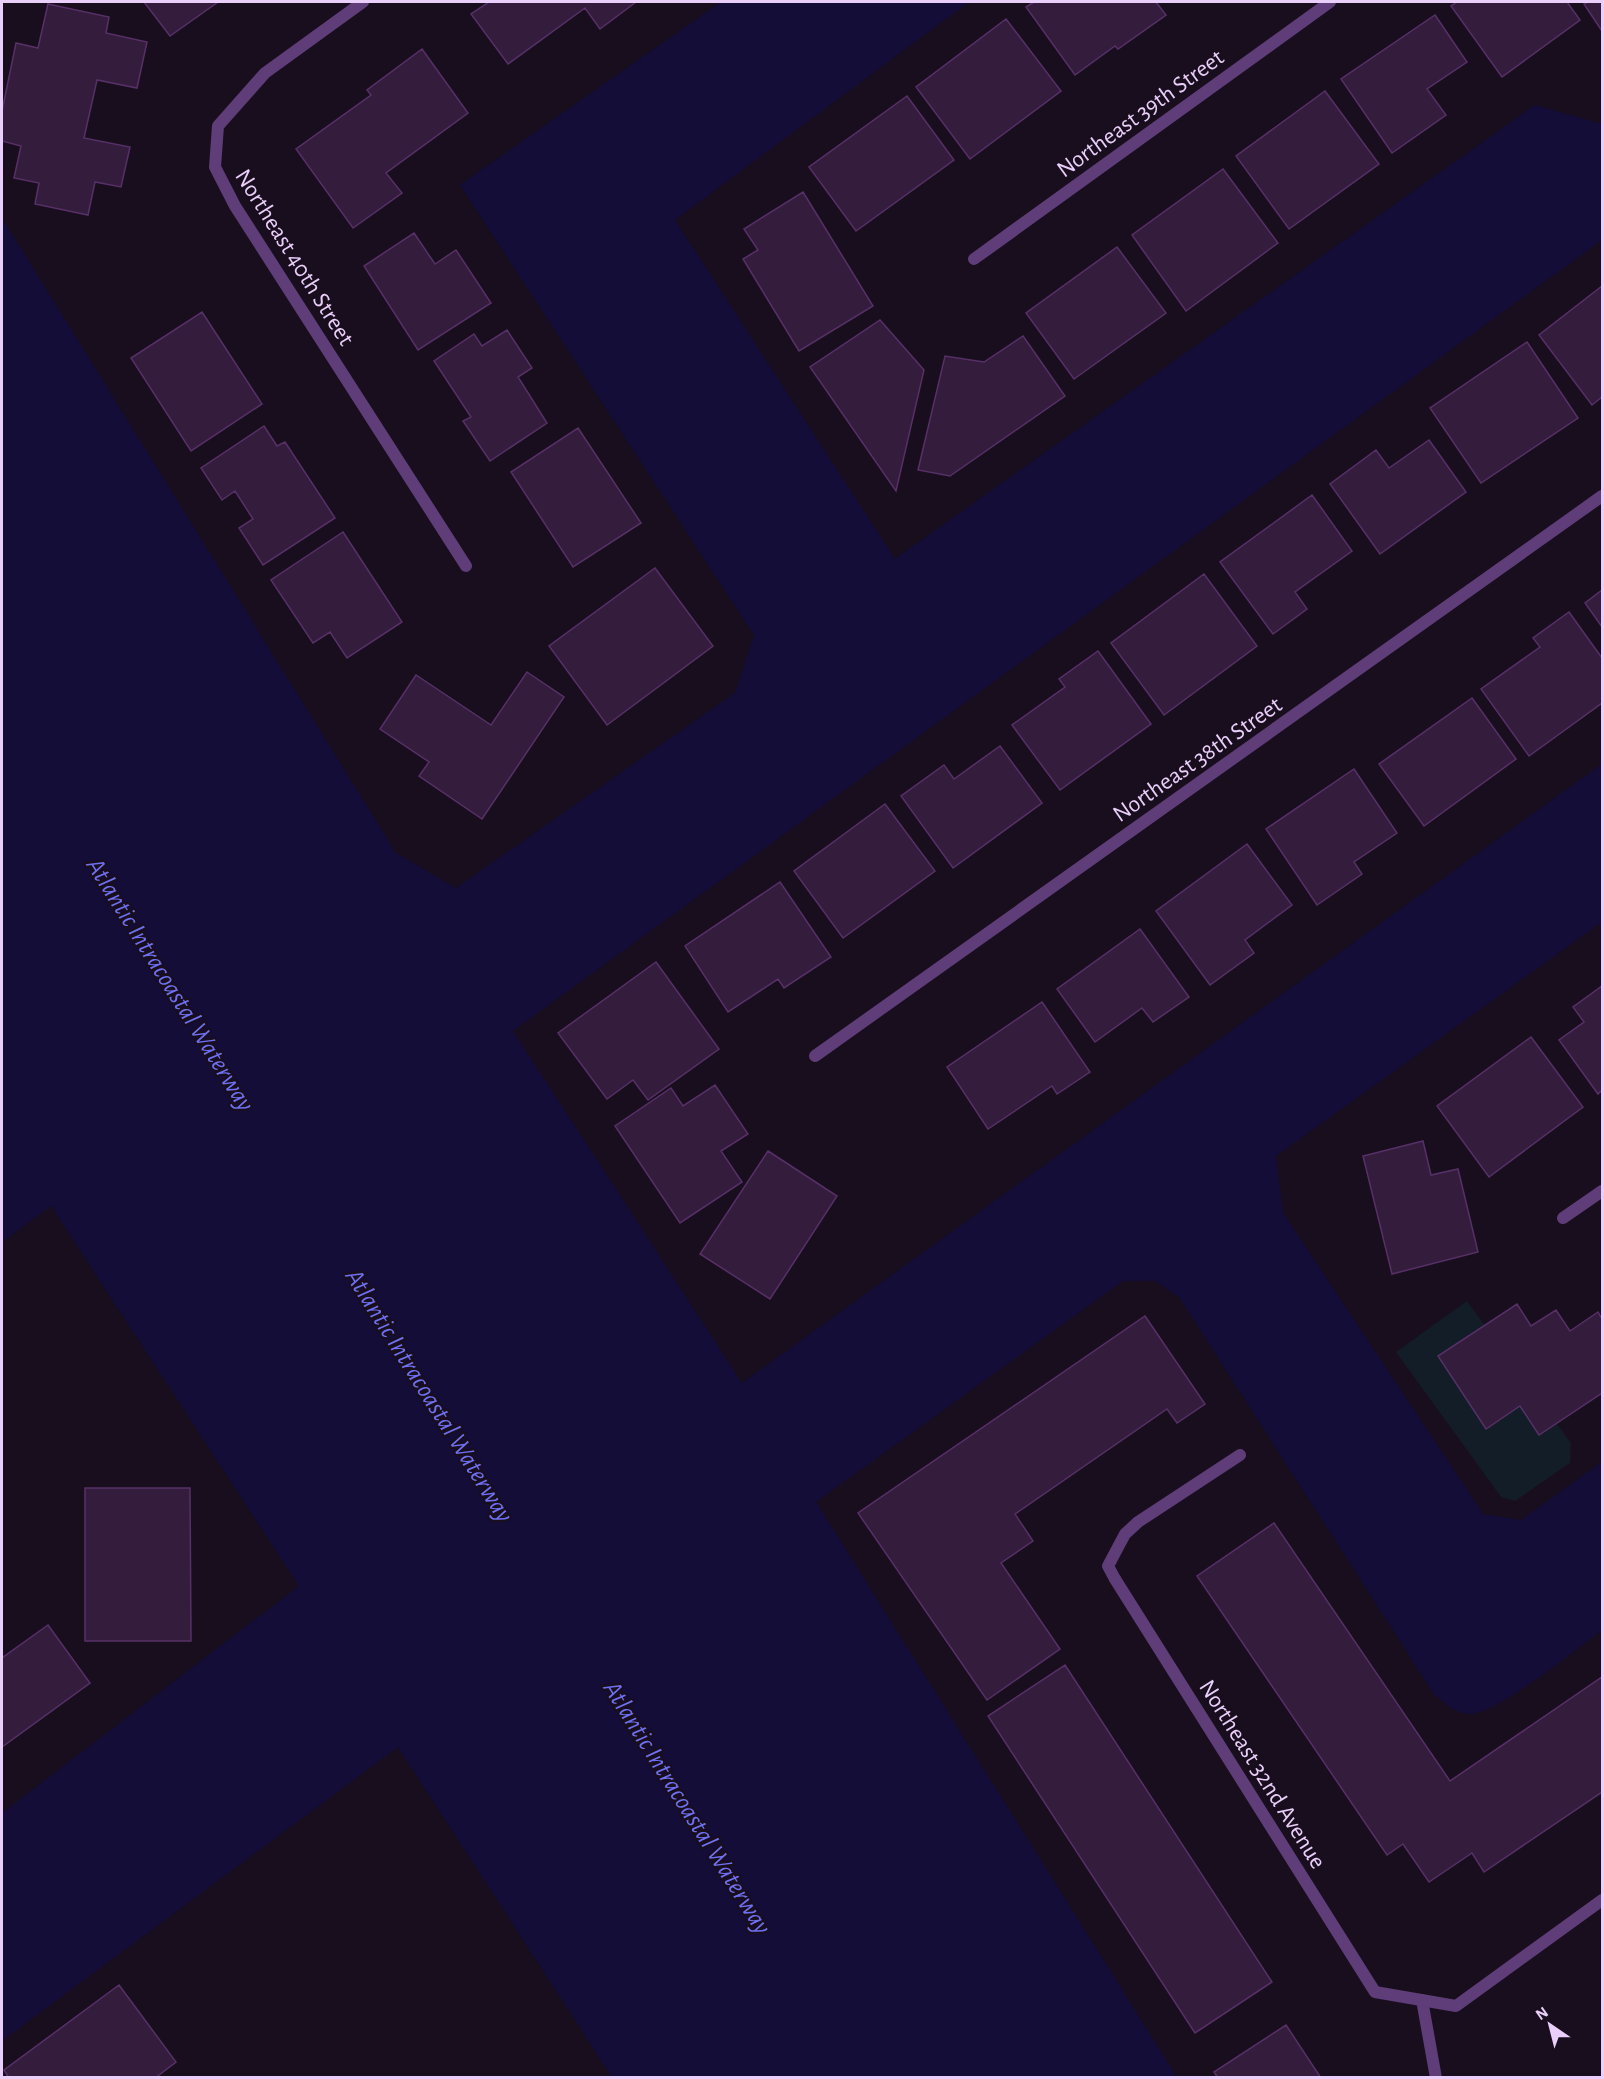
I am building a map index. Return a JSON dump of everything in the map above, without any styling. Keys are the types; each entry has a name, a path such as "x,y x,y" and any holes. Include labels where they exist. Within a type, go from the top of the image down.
{"street":[{"name":"Northeast 40th Street","path":"363,2 265,73 218,126 215,167 235,206 466,566"},
{"name":"Northeast 39th Street","path":"974,259 1330,2"},
{"name":"Northeast 38th Street","path":"815,1056 1602,496"},
{"path":"1563,1218 1602,1191"},
{"name":"Northeast 32nd Avenue","path":"1240,1455 1125,1534 1108,1566 1375,1992 1422,2000"},
{"path":"1436,2078 1422,2000 1456,2006 1602,1900"}],"shaded area":[{"path":"1467,1301 1571,1443 1570,1463 1515,1501 1501,1497 1396,1352"}],"water":[{"name":"Atlantic Intracoastal Waterway","path":"721,2 969,2 675,220 895,559 1535,105 1602,124 1602,240 513,1031 742,1383 1602,764 1602,922 1276,1156 1283,1213 1483,1514 1521,1520 1602,1462 1602,1630 1537,1679 1498,1704 1470,1714 1454,1710 1434,1694 1179,1297 1155,1281 1123,1281 816,1502 1177,2077 612,2077 398,1747 2,2041 2,1813 299,1586 51,1206 2,1242 2,218 396,853 456,888 735,693 754,635 460,185"}],"building":[{"path":"144,2 218,2 170,36"},
{"path":"489,2 636,2 600,29 585,8 508,64 471,14"},
{"path":"1034,2 1156,2 1166,15 1118,49 1115,46 1075,75 1026,7"},
{"path":"1457,2 1567,2 1580,20 1502,77 1451,6"},
{"path":"1602,2 1602,31 1584,4"},
{"path":"48,4 109,17 106,33 147,42 137,88 97,80 84,138 130,147 121,187 95,182 88,215 35,204 39,183 14,178 21,146 2,141 2,111 16,43 38,48"},
{"path":"1435,15 1467,62 1427,89 1446,115 1392,153 1341,79"},
{"path":"1006,19 1061,91 970,159 916,87"},
{"path":"422,49 468,113 386,173 402,193 353,228 296,149 371,95 367,90"},
{"path":"1325,91 1379,164 1289,229 1236,156"},
{"path":"907,96 954,160 856,231 809,167"},
{"path":"1223,169 1278,243 1186,311 1132,235"},
{"path":"803,192 873,306 799,351 743,259 758,250 744,229"},
{"path":"414,233 435,264 456,250 491,303 418,350 364,266"},
{"path":"1117,247 1166,313 1074,379 1026,313"},
{"path":"1602,286 1602,397 1592,405 1539,335"},
{"path":"202,312 262,404 191,451 131,358"},
{"path":"880,320 924,370 896,491 810,367"},
{"path":"507,330 532,368 518,377 547,423 490,461 463,421 471,417 434,361 474,334 482,346"},
{"path":"1023,336 1065,396 950,476 918,470 945,356 984,362"},
{"path":"1527,342 1578,418 1481,483 1430,408"},
{"path":"264,426 277,446 285,442 335,518 263,565 239,528 253,519 235,491 222,500 201,468"},
{"path":"578,428 641,523 573,567 511,472"},
{"path":"1429,440 1466,492 1380,554 1330,484 1376,450 1389,468"},
{"path":"1312,495 1352,551 1295,592 1307,609 1273,634 1220,562"},
{"path":"343,532 402,622 347,658 330,632 313,643 271,580"},
{"path":"655,568 713,646 607,725 549,646"},
{"path":"1204,574 1257,646 1164,715 1111,643"},
{"path":"1602,590 1602,627 1585,603"},
{"path":"1569,612 1602,658 1602,703 1529,756 1481,689 1540,647 1533,638"},
{"path":"1098,651 1151,724 1060,790 1012,725 1065,687 1059,679"},
{"path":"527,672 564,697 482,819 419,776 429,762 380,729 416,675 491,725"},
{"path":"1472,698 1516,759 1424,826 1379,764"},
{"path":"1000,746 1042,803 953,868 901,796 944,765 954,779"},
{"path":"1354,769 1397,833 1354,862 1362,874 1317,905 1266,829"},
{"path":"885,804 935,871 843,938 794,871"},
{"path":"1247,844 1292,905 1245,940 1254,953 1210,985 1156,911"},
{"path":"780,882 831,957 784,988 778,979 728,1012 685,946"},
{"path":"1140,929 1189,997 1153,1022 1142,1008 1095,1042 1057,989"},
{"path":"656,962 719,1049 648,1100 633,1080 607,1099 558,1033"},
{"path":"1602,986 1602,1090 1598,1094 1559,1040 1584,1022 1573,1007"},
{"path":"1042,1002 1090,1072 1057,1094 1052,1086 988,1129 947,1067"},
{"path":"1531,1037 1583,1107 1489,1177 1437,1106"},
{"path":"715,1085 748,1134 721,1151 742,1182 680,1223 615,1126 671,1088 683,1106"},
{"path":"1423,1141 1431,1175 1458,1169 1478,1252 1392,1274 1363,1156"},
{"path":"768,1151 837,1196 770,1299 700,1254"},
{"path":"1517,1304 1531,1326 1556,1310 1570,1331 1598,1312 1602,1319 1602,1393 1539,1435 1520,1406 1486,1429 1438,1356"},
{"path":"1145,1316 1205,1404 1177,1423 1167,1409 1015,1514 1033,1541 1001,1563 1060,1649 987,1700 858,1513"},
{"path":"85,1488 190,1488 191,1641 85,1641"},
{"path":"1274,1523 1450,1781 1602,1677 1602,1792 1484,1872 1472,1853 1429,1882 1403,1844 1387,1855 1197,1576"},
{"path":"48,1625 90,1683 2,1747 2,1658"},
{"path":"1065,1665 1272,1982 1195,2033 988,1716"},
{"path":"119,1985 176,2062 155,2078 9,2078 4,2070"},
{"path":"1286,2025 1321,2078 1218,2078 1214,2072"}]}
